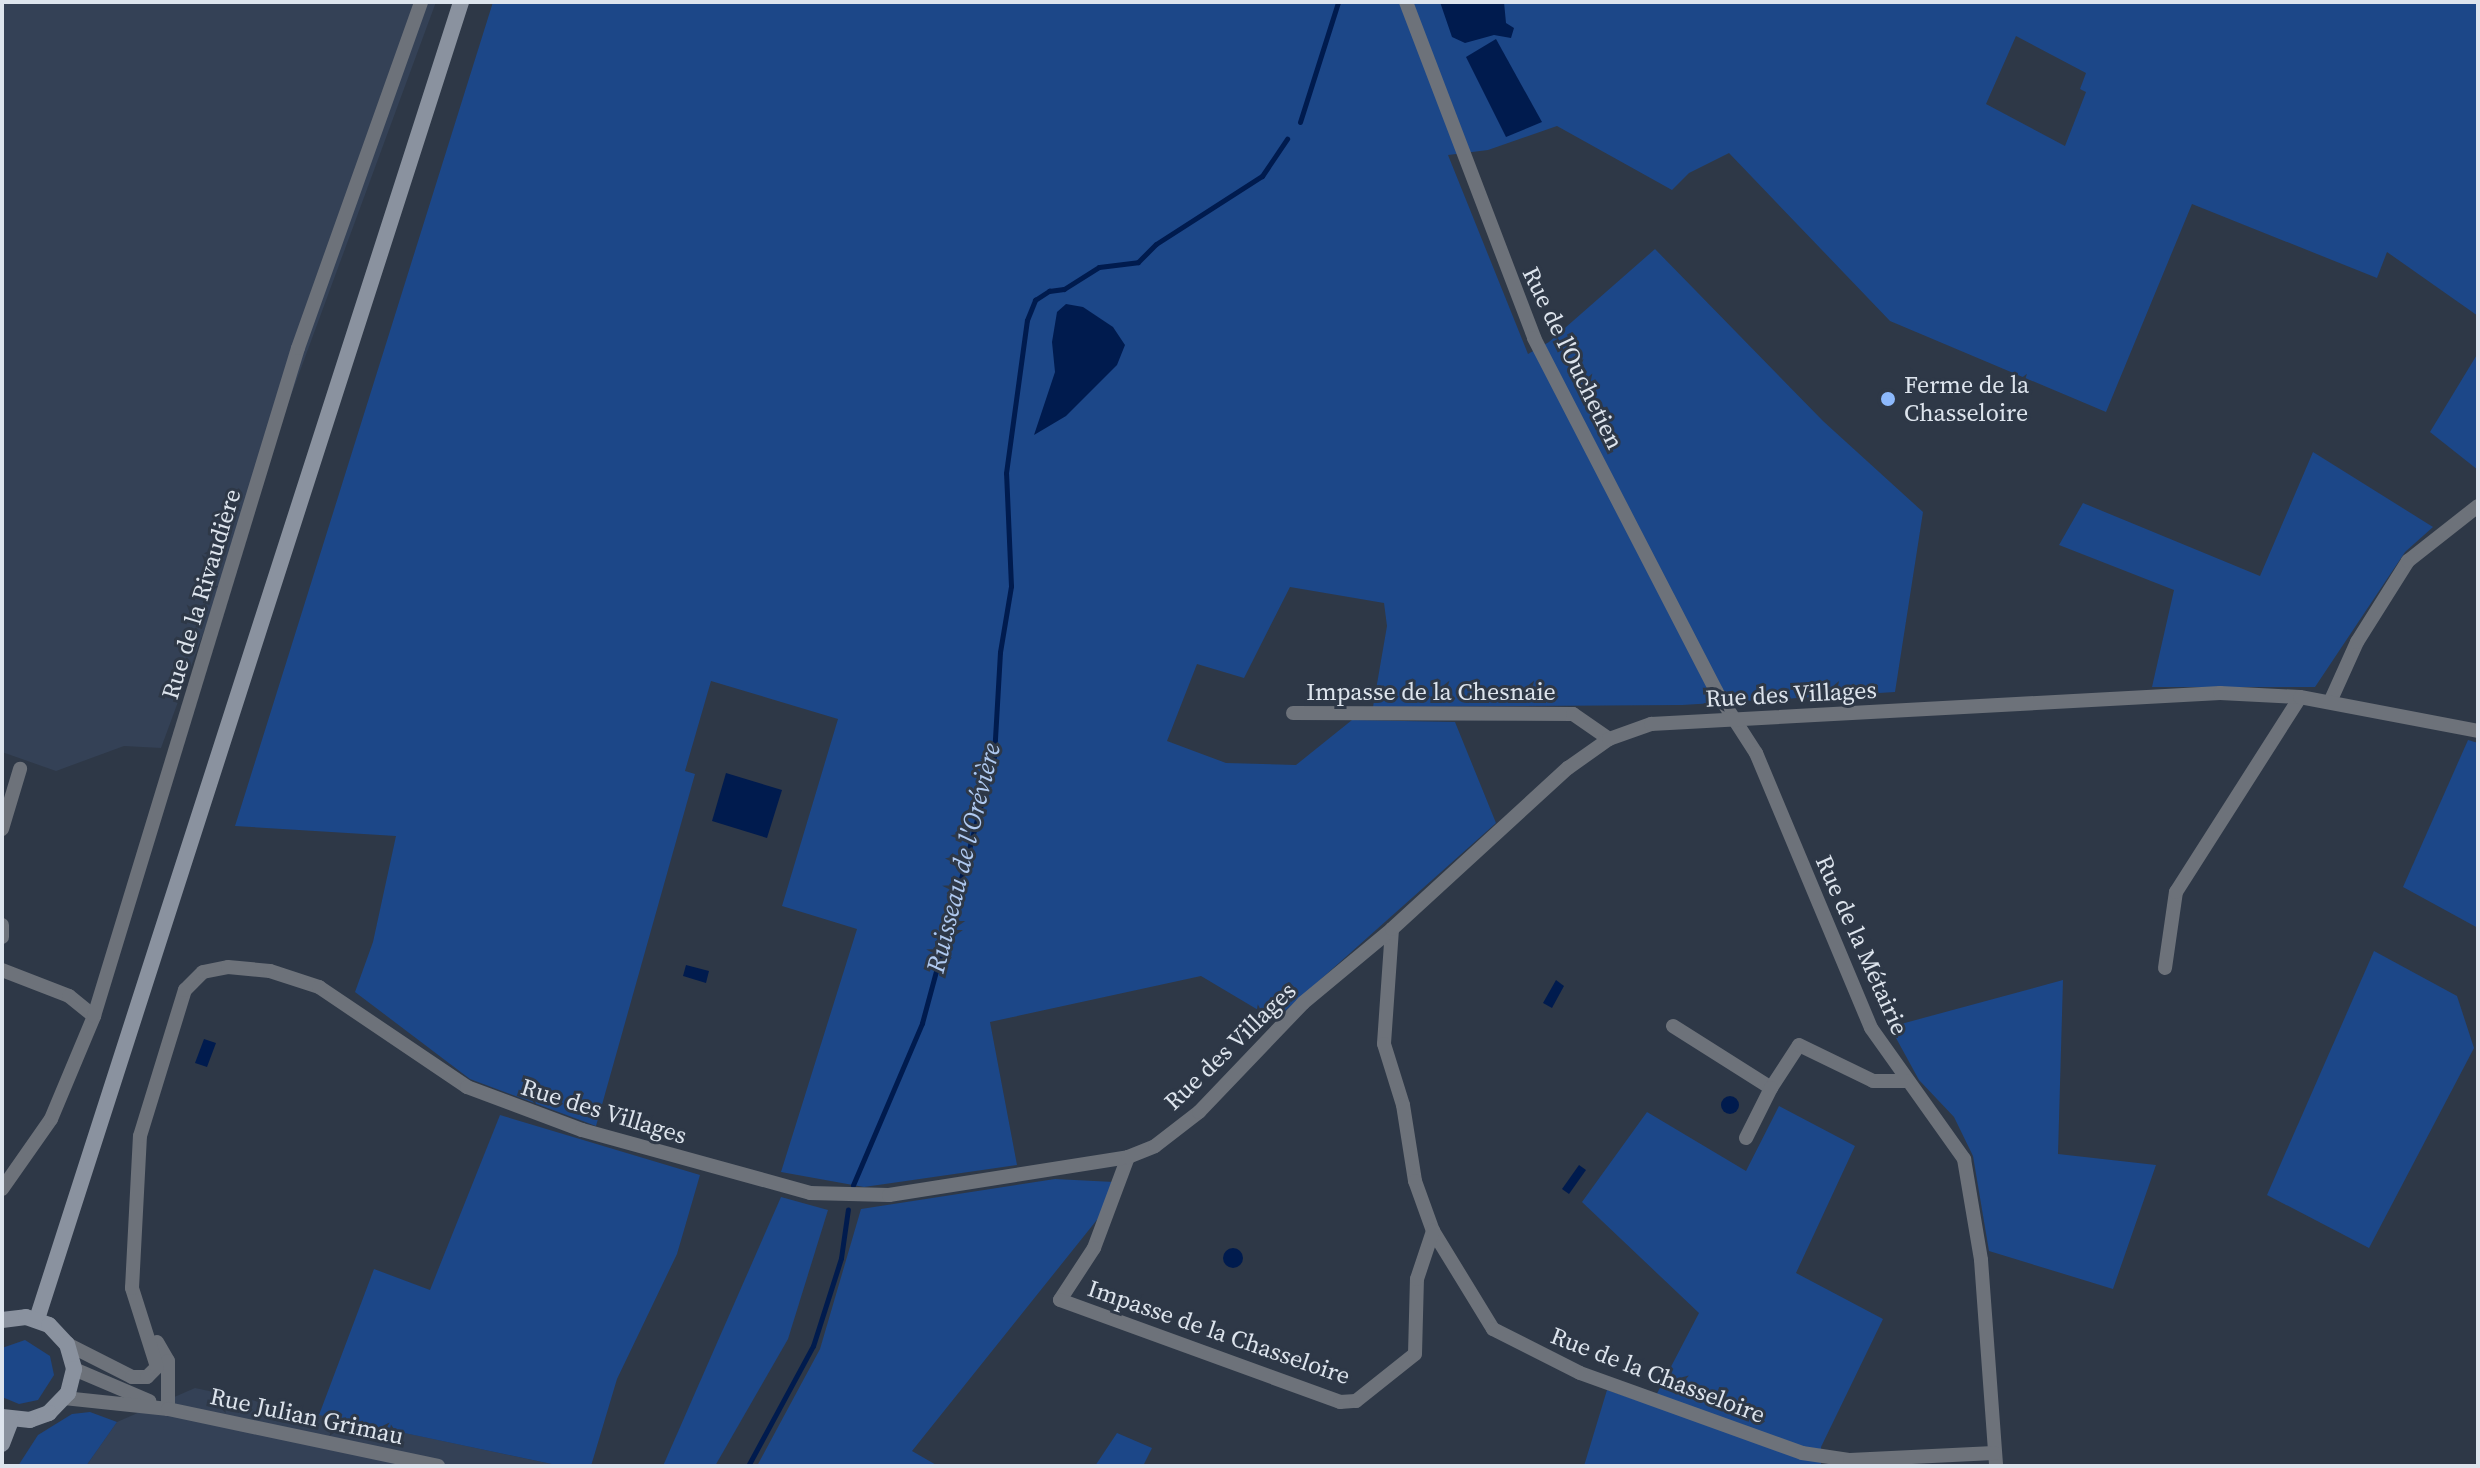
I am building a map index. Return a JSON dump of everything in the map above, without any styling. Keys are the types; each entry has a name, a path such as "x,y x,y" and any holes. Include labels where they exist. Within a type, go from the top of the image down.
{"main road":[{"path":"37,1319 461,2"},
{"path":"2,1320 37,1319 67,1344 74,1369 64,1398 40,1417 6,1418 2,1444"}],"street":[{"name":"Rue de la Rivaudière","path":"2,1189 51,1119 94,1016 298,348 421,2"},
{"name":"Rue de l'Ouchetien","path":"1406,2 1534,338 1733,718"},
{"path":"2330,702 2357,642 2408,561 2478,506"},
{"name":"Rue des Villages","path":"147,1329 132,1288 140,1136 185,990 203,972 215,969 270,971 319,987 467,1087 504,1103 810,1193 889,1195 1128,1157 1155,1146 1199,1112 1303,1003 1392,929 1568,768 1609,739 1651,724 2220,693 2300,697 2478,731"},
{"path":"2165,968 2176,892 2300,697"},
{"name":"Impasse de la Chesnaie","path":"1293,713 1573,714 1609,739"},
{"name":"Rue de la Métairie","path":"1733,718 1756,753 1871,1028 1964,1159 1980,1248 1995,1460"},
{"path":"2,829 20,769"},
{"path":"2,925 2,937"},
{"name":"Rue de la Chasseloire","path":"1392,929 1384,1044 1403,1105 1415,1181 1433,1231 1493,1329 1580,1373 1802,1453 1892,1460 1995,1460"},
{"path":"2,970 69,996 94,1016"},
{"path":"1673,1026 1771,1088"},
{"path":"1746,1138 1771,1088 1799,1045 1873,1081 1906,1081"},
{"name":"Impasse de la Chasseloire","path":"1128,1157 1094,1248 1060,1300 1340,1402 1356,1401 1415,1354 1417,1279 1433,1231"},
{"path":"67,1344 114,1370 147,1377 157,1367 147,1329"},
{"path":"147,1329 168,1361 168,1409"},
{"name":"Rue Julian Grimau","path":"74,1369 168,1409"},
{"name":"Rue Julian Grimau","path":"64,1398 168,1409 438,1466"}],"shaded area":[{"path":"2,2 436,2 161,748 124,746 56,771 2,752"},
{"path":"493,2 2478,2 2478,316 2387,252 2377,278 2192,204 2106,412 1890,321 1729,153 1689,173 1672,190 1557,126 1488,150 1448,155 1528,354 1549,342 1655,249 1823,421 1923,512 1895,692 1682,705 1373,707 1387,626 1384,603 1290,587 1244,678 1197,664 1167,741 1226,763 1296,765 1352,720 1455,722 1496,823 1275,1020 1201,976 990,1022 1017,1165 864,1187 781,1172 857,929 782,906 838,719 711,681 685,771 695,774 596,1126 470,1079 355,992 373,942 396,836 235,826","holes":["2016,36 2086,73 2080,89 2086,92 2065,146 1986,104"]},
{"path":"1440,2 1504,2 1506,23 1514,28 1511,38 1494,35 1465,43 1452,37"},
{"path":"1496,39 1542,122 1506,137 1466,57"},
{"path":"1066,304 1083,307 1113,327 1125,345 1117,365 1066,416 1034,435 1055,372 1052,342 1057,312"},
{"path":"2478,353 2478,470 2430,432"},
{"path":"2313,452 2433,527 2405,552 2315,687 2152,687 2174,590 2059,545 2083,503 2260,576"},
{"path":"2468,740 2478,743 2478,928 2403,887"},
{"path":"726,773 782,790 767,838 712,821"},
{"path":"2374,951 2457,996 2474,1048 2369,1248 2267,1195"},
{"path":"686,965 709,971 706,983 683,976"},
{"path":"1556,980 1564,986 1552,1008 1543,1003"},
{"path":"2063,980 2058,1154 2156,1165 2113,1289 1989,1251 1973,1156 1954,1117 1919,1080 1890,1027"},
{"path":"204,1039 216,1043 207,1067 195,1063"},
{"path":"1726,1096 1734,1096 1739,1105 1737,1112 1726,1114 1721,1109 1721,1101"},
{"path":"1779,1106 1855,1146 1796,1273 1883,1319 1821,1447 1821,1466 1584,1466 1607,1390 1651,1405 1699,1313 1582,1202 1647,1112 1746,1171"},
{"path":"500,1115 700,1175 677,1254 617,1379 591,1466 561,1466 319,1415 374,1269 430,1290"},
{"path":"1579,1165 1586,1170 1569,1194 1562,1189"},
{"path":"1055,1179 1114,1182 1100,1216 912,1451 938,1466 757,1466 820,1349 861,1209"},
{"path":"781,1197 828,1210 788,1339 715,1466 663,1466"},
{"path":"1233,1248 1240,1251 1243,1258 1240,1265 1233,1268 1226,1265 1223,1258 1226,1251"},
{"path":"25,1340 50,1356 54,1375 38,1400 19,1404 2,1397 2,1348"},
{"path":"195,1388 561,1466 86,1466 117,1422"},
{"path":"90,1412 117,1422 86,1466 18,1466 38,1435 72,1414"},
{"path":"1117,1433 1152,1448 1143,1466 1095,1466"}],"waterway":[{"name":"Ruisseau de l'Orévière","path":"1300,122 1338,2"},
{"name":"Ruisseau de l'Orévière","path":"853,1185 922,1023 994,756 1000,652 1011,586 1006,473 1027,320 1035,300 1049,291 1064,289 1099,267 1138,262 1156,244 1262,176 1287,139"},
{"name":"Ruisseau de l'Orévière","path":"748,1466 813,1346 841,1258 848,1209"}],"place":[{"name":"Ferme de la Chasseloire","path":"1888,399"}]}
